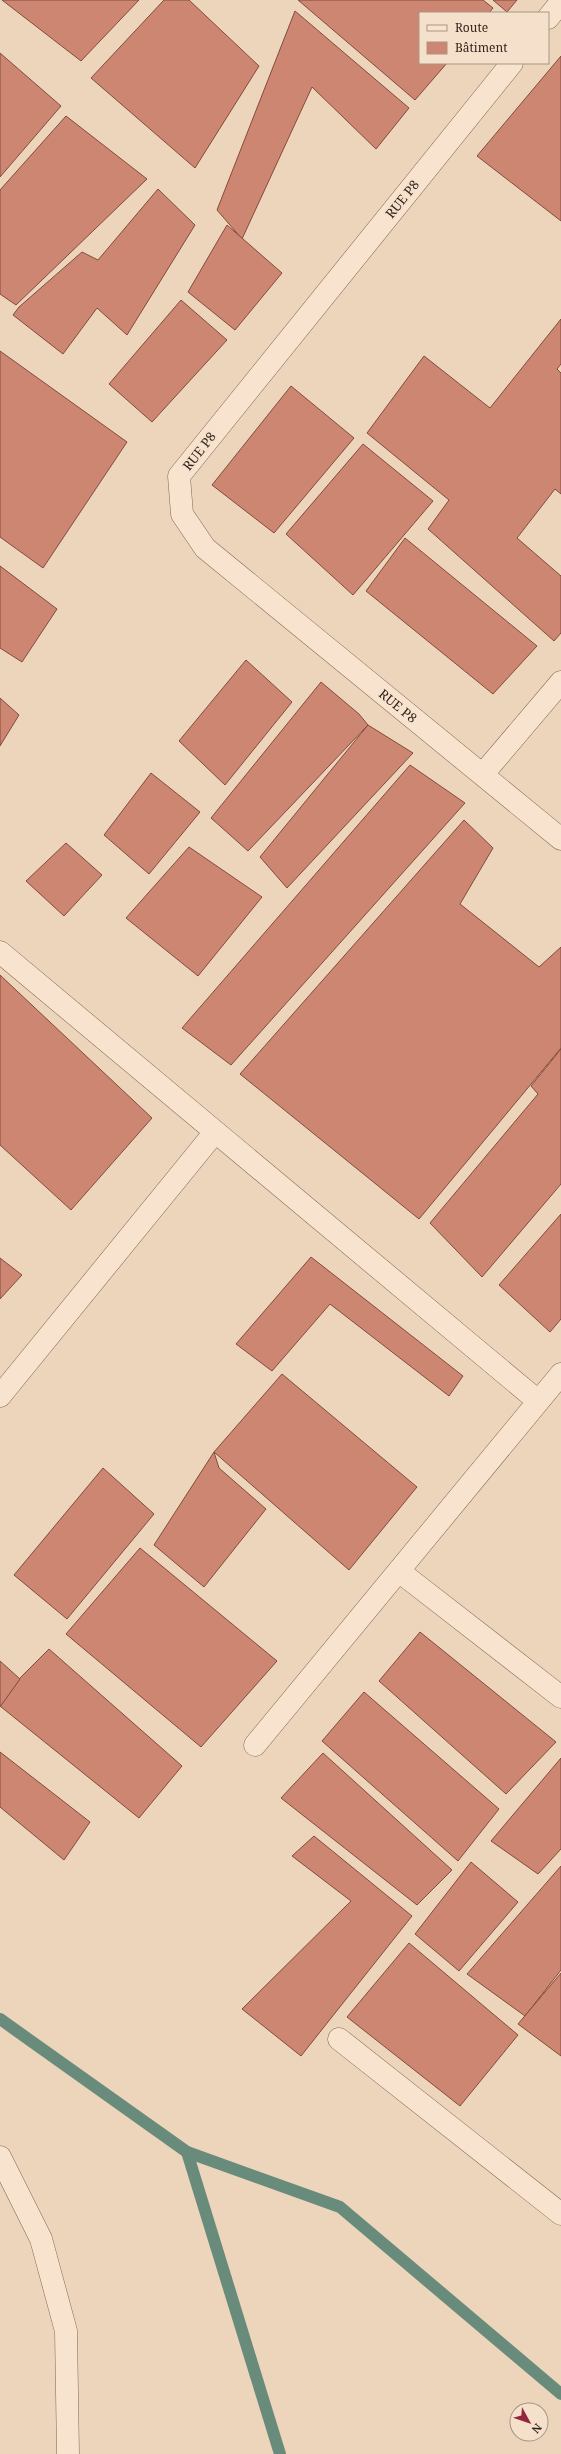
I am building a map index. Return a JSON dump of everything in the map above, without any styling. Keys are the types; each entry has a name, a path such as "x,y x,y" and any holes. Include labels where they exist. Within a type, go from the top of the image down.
{"street":[{"path":"549,17 561,2"},
{"name":"RUE P8","path":"511,64 179,476 182,514 205,548 561,839"},
{"path":"483,774 561,682"},
{"path":"0,952 538,1401"},
{"path":"0,1396 215,1132"},
{"path":"255,1746 400,1572 561,1374"},
{"path":"400,1572 561,1697"},
{"path":"339,2039 561,2214"},
{"path":"0,2157 41,2239 66,2331 68,2454"}],"building":[{"path":"2,0 139,0 81,61"},
{"path":"164,0 189,0 259,66 195,168 91,78"},
{"path":"298,0 483,0 493,8 490,12 419,12 419,64 446,64 415,100"},
{"path":"493,0 517,0 507,12"},
{"path":"295,11 409,108 376,149 312,87 242,239 217,210"},
{"path":"0,53 61,106 0,177"},
{"path":"561,56 561,221 477,156"},
{"path":"66,116 147,179 16,305 0,294 0,190"},
{"path":"158,189 195,225 127,335 97,308 63,354 13,315 19,307 82,252 98,260"},
{"path":"227,225 282,273 235,330 188,292"},
{"path":"181,300 227,340 152,422 109,384"},
{"path":"561,319 561,364 557,369 561,373 561,494 555,489 517,538 561,576 561,633 554,641 428,529 449,500 367,433 424,356 490,408"},
{"path":"0,351 127,442 43,568 0,537"},
{"path":"291,386 354,438 274,533 212,485"},
{"path":"363,444 433,501 353,595 286,534"},
{"path":"405,538 537,646 493,694 366,591"},
{"path":"0,566 57,609 22,662 0,648"},
{"path":"246,660 292,702 225,785 179,741"},
{"path":"321,682 359,714 368,725 248,851 211,818"},
{"path":"0,698 19,715 0,746"},
{"path":"368,725 413,753 287,888 260,857"},
{"path":"410,765 465,803 231,1065 182,1028"},
{"path":"151,773 200,812 149,874 104,835"},
{"path":"464,820 493,848 460,904 539,967 561,947 561,1048 419,1219 240,1074"},
{"path":"66,843 102,875 64,916 26,881"},
{"path":"189,847 262,897 198,976 126,918"},
{"path":"0,975 152,1118 71,1210 0,1145"},
{"path":"561,1049 561,1184 482,1277 430,1223 538,1094 531,1086"},
{"path":"561,1214 561,1319 550,1332 499,1285"},
{"path":"311,1257 463,1376 449,1396 330,1304 272,1371 236,1344"},
{"path":"0,1258 22,1275 0,1299"},
{"path":"282,1374 417,1487 349,1570 214,1452"},
{"path":"214,1452 219,1468 266,1509 204,1587 154,1545"},
{"path":"103,1468 154,1514 67,1619 14,1575"},
{"path":"140,1548 277,1661 201,1747 66,1634"},
{"path":"420,1632 556,1742 506,1794 379,1681"},
{"path":"49,1649 182,1766 139,1818 0,1706 0,1698"},
{"path":"0,1661 20,1679 0,1707"},
{"path":"364,1692 499,1809 458,1861 322,1741"},
{"path":"0,1752 90,1822 64,1860 0,1807"},
{"path":"323,1753 452,1870 417,1905 281,1798"},
{"path":"561,1758 561,1849 538,1874 491,1841"},
{"path":"314,1836 412,1916 301,2056 242,2009 351,1901 292,1856"},
{"path":"471,1862 518,1902 459,1971 415,1934"},
{"path":"561,1866 561,1970 525,2016 467,1974"},
{"path":"409,1943 518,2035 460,2106 347,2017"},
{"path":"561,1973 561,2056 518,2024"}],"waterway":[{"path":"0,2019 187,2152 340,2207 561,2394"},
{"path":"187,2152 280,2454"}]}
